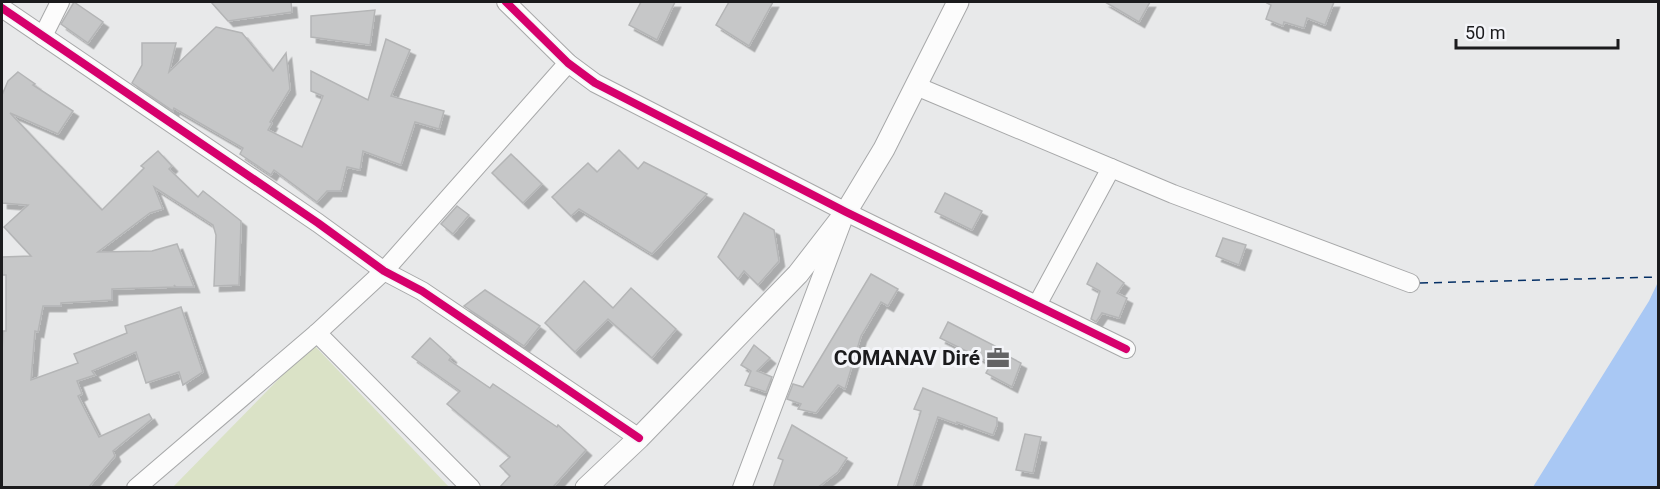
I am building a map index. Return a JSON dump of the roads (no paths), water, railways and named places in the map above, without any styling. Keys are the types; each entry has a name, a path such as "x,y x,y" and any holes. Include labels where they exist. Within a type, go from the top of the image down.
{"street":[{"path":"43,36 60,2"},
{"path":"506,2 568,63 595,83 846,212 1126,349"},
{"path":"586,488 639,438 798,274 846,212 884,148 958,2"},
{"path":"2,8 318,223 384,271 422,291 639,438"},
{"path":"136,488 317,333 384,271 568,63"},
{"path":"916,86 1173,194 1410,283"},
{"path":"1036,305 1111,168"},
{"path":"742,488 846,212"},
{"path":"317,333 471,488"}],"water":[{"path":"1658,282 1658,487 1533,487 1649,301"}],"place":[{"name":"COMANAV Diré","path":"998,358"}]}
